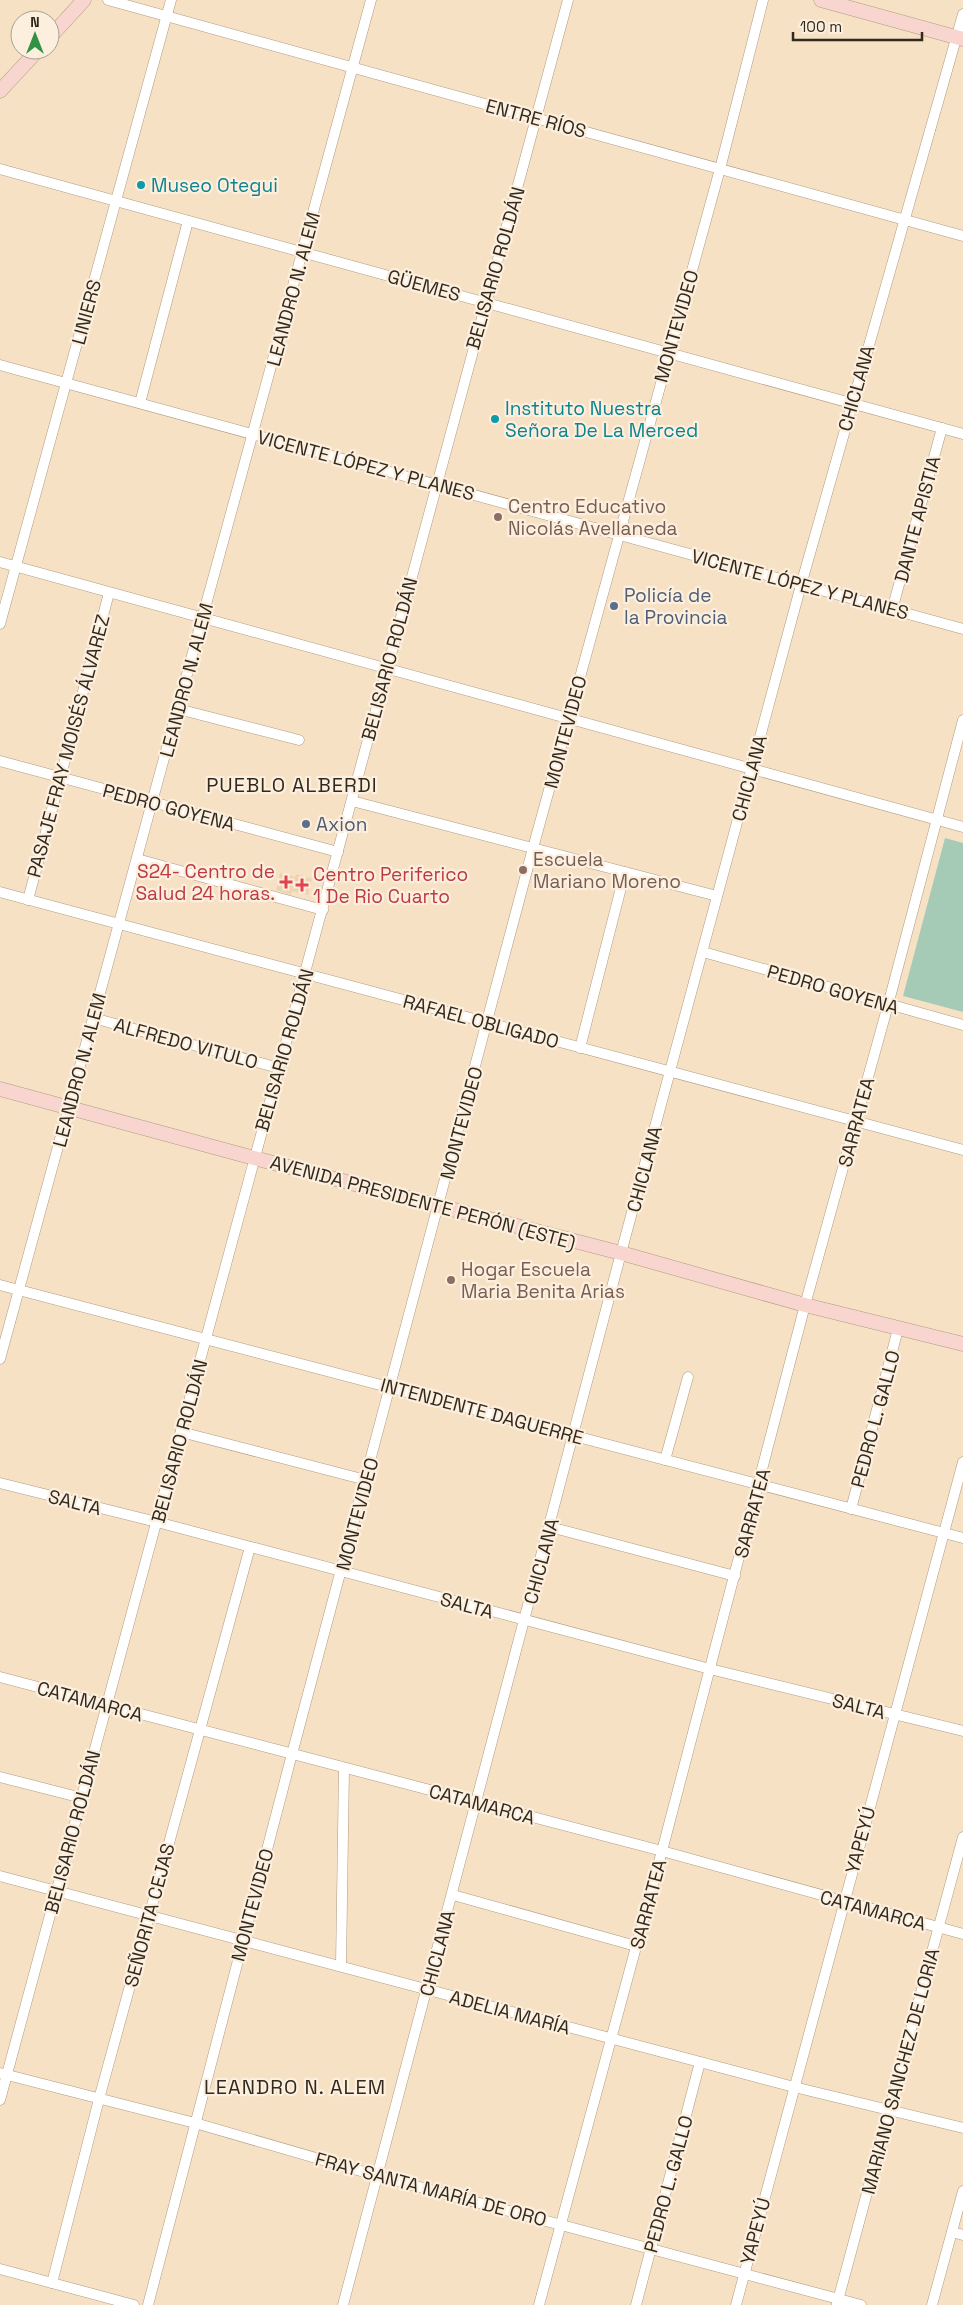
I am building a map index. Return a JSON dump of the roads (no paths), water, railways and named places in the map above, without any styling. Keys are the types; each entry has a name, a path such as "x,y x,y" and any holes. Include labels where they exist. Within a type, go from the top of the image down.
{"main road":[{"path":"60,26 84,0"},
{"path":"821,0 960,38"},
{"path":"0,91 29,60"},
{"name":"AVENIDA PRESIDENTE PERÓN (ESTE)","path":"0,1089 69,1106 254,1158 621,1253 805,1305 963,1344"}],"street":[{"name":"ENTRE RÍOS","path":"108,0 963,236"},
{"name":"LINIERS","path":"0,624 68,383 171,0"},
{"name":"LEANDRO N. ALEM","path":"0,1359 372,0"},
{"name":"BELISARIO ROLDÁN","path":"0,2100 3,2074 82,1798 254,1158 306,974 485,301 568,0"},
{"name":"MONTEVIDEO","path":"148,2305 292,1754 391,1388 533,848 620,535 668,352 720,169 763,0"},
{"name":"CHICLANA","path":"344,2305 478,1803 621,1253 801,585 903,219 960,38 963,14"},
{"name":"GÜEMES","path":"0,169 963,434"},
{"path":"140,403 188,221"},
{"name":"VICENTE LÓPEZ Y PLANES","path":"0,365 963,629"},
{"name":"DANTE APISTIA","path":"892,610 942,428"},
{"path":"0,562 752,768 963,828"},
{"name":"PASAJE FRAY MOISÉS ÁLVAREZ","path":"28,900 109,593"},
{"path":"178,710 299,740"},
{"name":"SARRATEA","path":"539,2305 963,720"},
{"name":"PEDRO GOYENA","path":"0,761 338,852"},
{"path":"352,802 717,896"},
{"path":"137,859 322,910"},
{"path":"580,1048 625,872"},
{"name":"RAFAEL OBLIGADO","path":"0,892 963,1150"},
{"name":"PEDRO GOYENA","path":"703,952 963,1025"},
{"name":"ALFREDO VITULO","path":"93,1018 279,1068"},
{"name":"INTENDENTE DAGUERRE","path":"0,1285 963,1538"},
{"name":"PEDRO L. GALLO","path":"851,1509 898,1329"},
{"path":"665,1460 688,1377"},
{"path":"181,1432 366,1480"},
{"name":"YAPEYÚ","path":"736,2305 963,1462"},
{"name":"SALTA","path":"0,1483 157,1522 710,1669 963,1731"},
{"path":"550,1527 735,1576"},
{"name":"SEÑORITA CEJAS","path":"52,2283 148,1916 201,1730 250,1547"},
{"name":"CATAMARCA","path":"0,1677 662,1851 963,1934"},
{"path":"341,1966 344,1768"},
{"path":"0,1777 82,1798"},
{"name":"MARIANO SANCHEZ DE LORIA","path":"837,2302 963,1836"},
{"name":"ADELIA MARÍA","path":"0,1876 794,2087 963,2128"},
{"path":"453,1895 636,1946"},
{"name":"PEDRO L. GALLO","path":"636,2305 700,2062"},
{"name":"FRAY SANTA MARÍA DE ORO","path":"3,2074 195,2123 378,2176 744,2274 837,2302 862,2305"},
{"path":"932,2305 963,2191"},
{"path":"952,2232 963,2235"},
{"path":"0,2269 134,2305"}],"place":[{"name":"Museo Otegui","path":"141,185"},
{"name":"Instituto Nuestra Señora De La Merced","path":"495,419"},
{"name":"Centro Educativo Nicolás Avellaneda","path":"498,517"},
{"name":"Policía de la Provincia","path":"614,606"},
{"name":"Axion","path":"306,824"},
{"name":"Escuela Mariano Moreno","path":"523,870"},
{"name":"S24- Centro de Salud 24 horas.","path":"286,882"},
{"name":"Centro Periferico 1 De Rio Cuarto","path":"302,885"},
{"name":"Hogar Escuela Maria Benita Arias","path":"451,1280"}],"district":[{"name":"PUEBLO ALBERDI","path":"292,785"},
{"name":"LEANDRO N. ALEM","path":"295,2087"}]}
